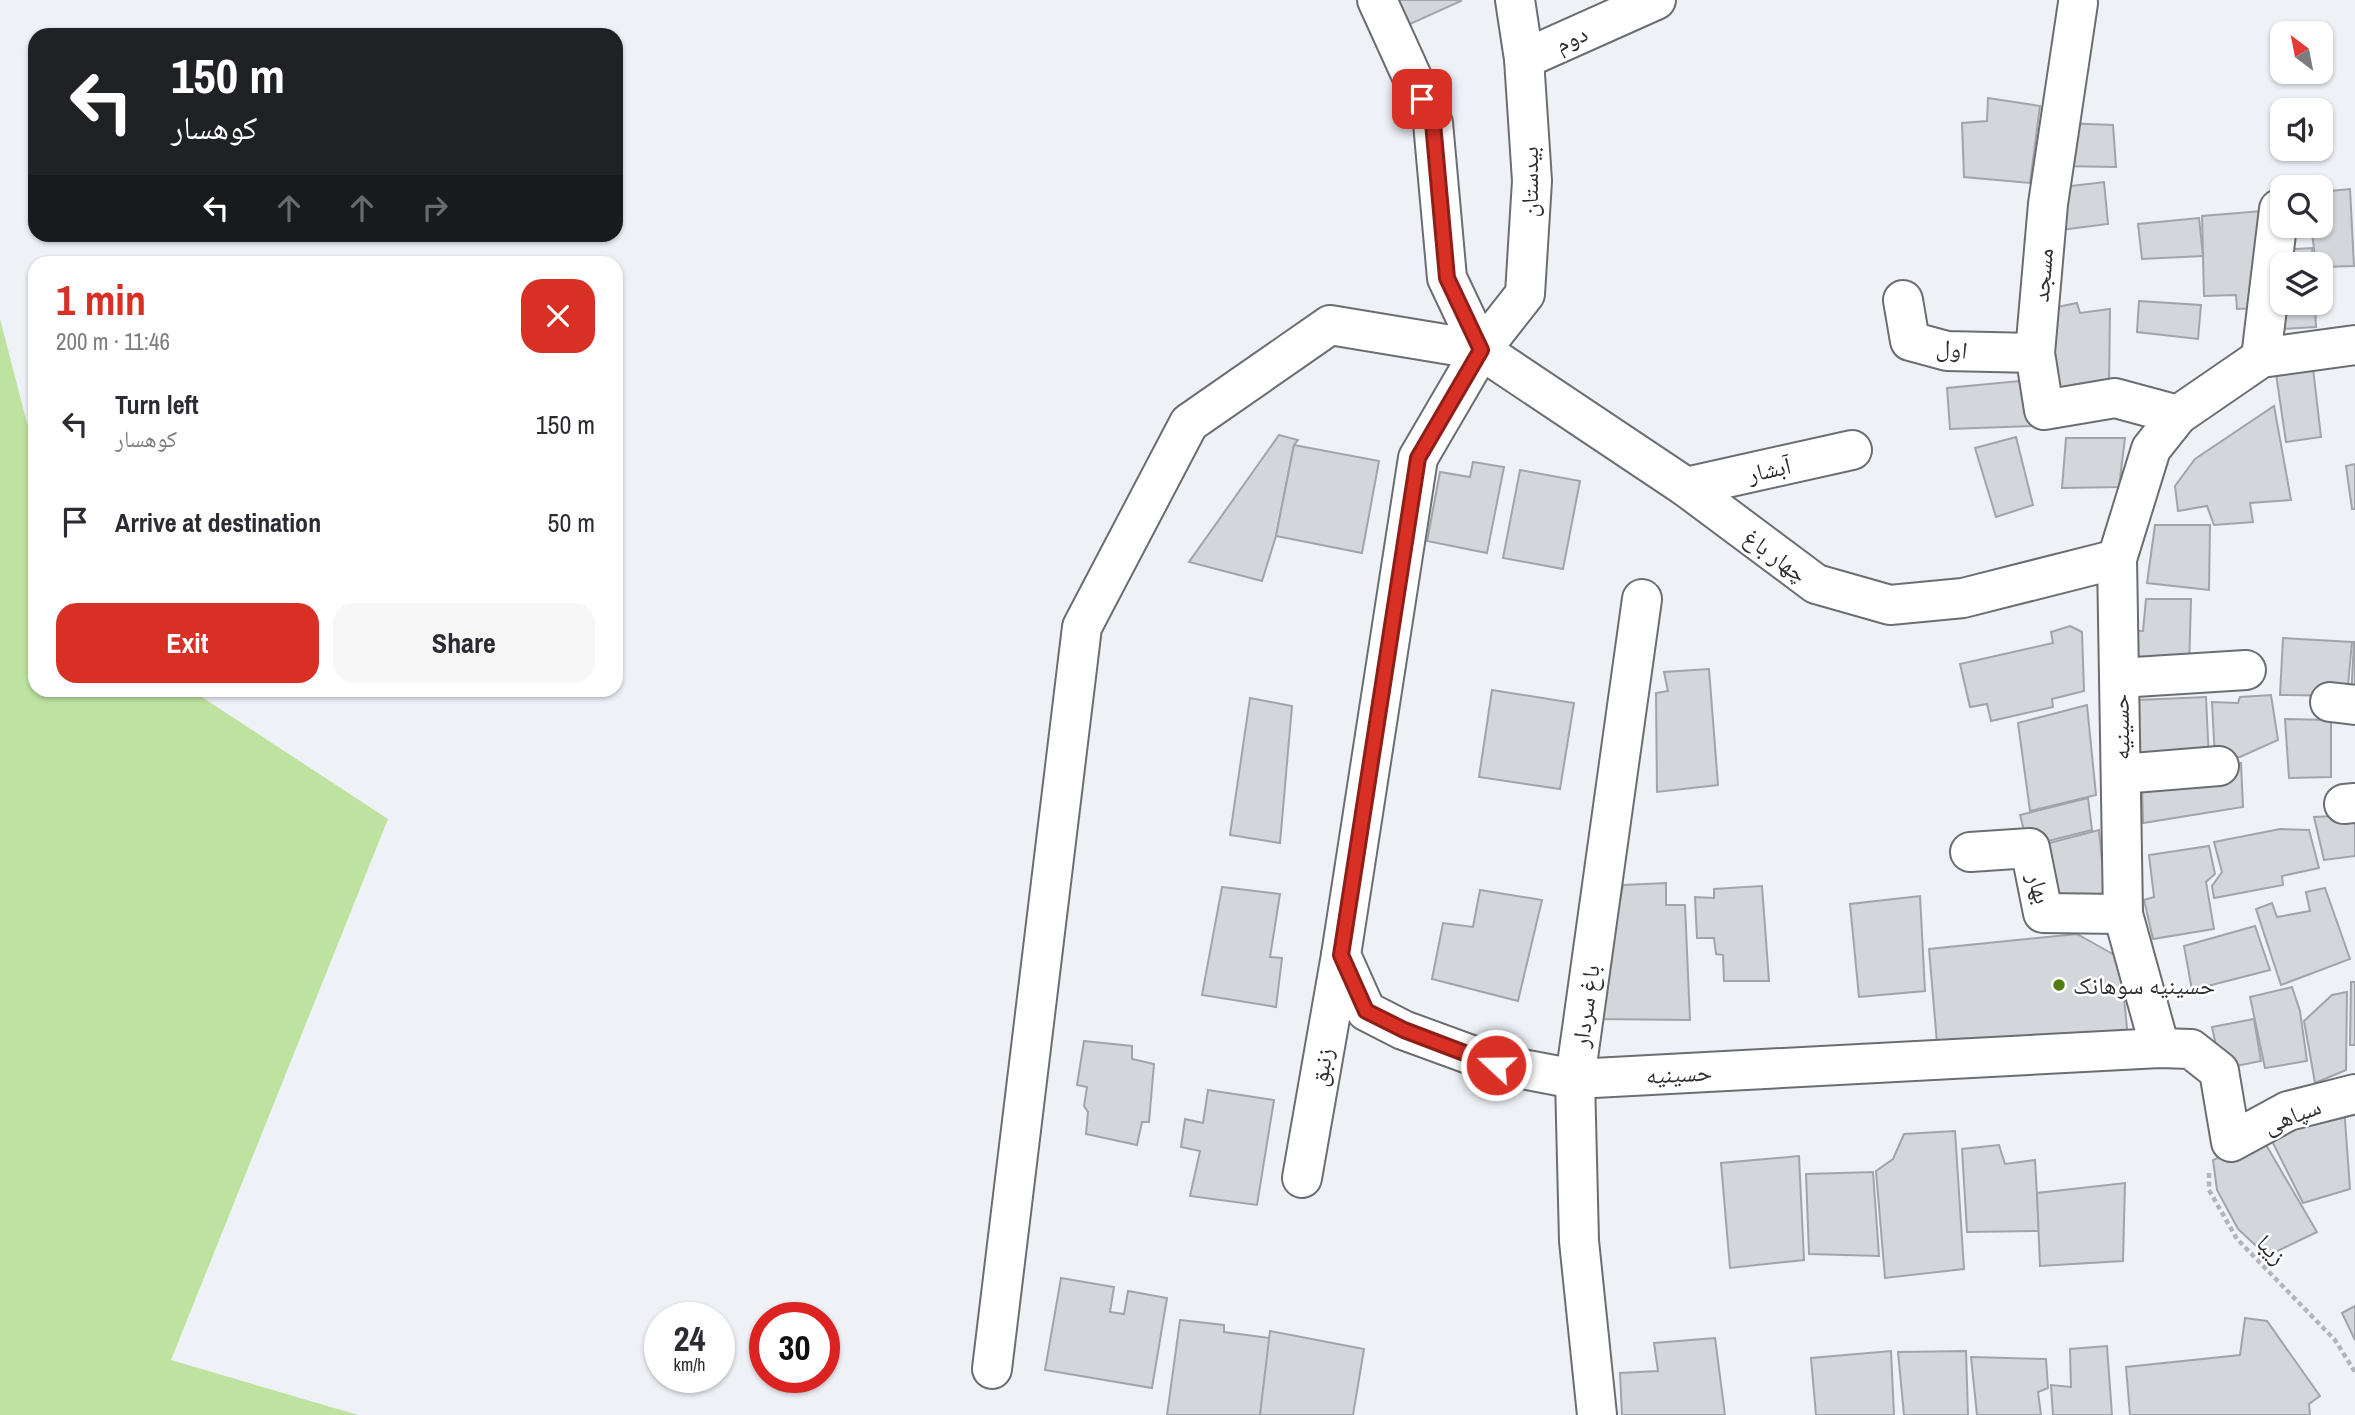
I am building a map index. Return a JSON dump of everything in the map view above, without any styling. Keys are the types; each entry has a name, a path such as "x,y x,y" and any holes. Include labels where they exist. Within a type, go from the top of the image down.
{"street":[{"path":"1377,0 1433,123 1447,278 1481,350"},
{"name":"بیدستان","path":"1341,955 1418,458 1481,350 1525,294 1532,181 1524,59 1515,0"},
{"name":"دوم","path":"1524,59 1656,0"},
{"name":"مسجد","path":"2078,3 2048,204 2035,353 2044,410 2115,398 2178,415"},
{"path":"2275,238 2260,358 2355,345"},
{"name":"اول","path":"1903,300 1910,341 1947,351 2035,353"},
{"path":"992,1369 1082,627 1189,423 1232,393 1330,325 1481,350"},
{"name":"چهار باغ","path":"1481,350 1686,487 1816,584 1890,605 1963,598 2117,559"},
{"name":"حسینیه","path":"2160,1048 2123,914 2117,559 2151,449 2178,415 2260,358"},
{"name":"آبشار","path":"1686,487 1852,450"},
{"name":"باغ سردار","path":"1597,1415 1579,1241 1575,1079 1642,599"},
{"path":"2119,678 2246,670"},
{"path":"2121,774 2220,766"},
{"name":"بهار","path":"1970,852 2030,848 2043,913 2123,914"},
{"name":"حسینیه","path":"1341,955 1366,1011 1404,1030 1496,1065 1575,1079 2160,1048 2191,1049 2220,1071 2231,1142"},
{"name":"زنبق","path":"1301,1178 1341,955"},
{"name":"سپاهی","path":"2231,1142 2288,1111 2355,1094"}],"path":[{"name":"زیبا","path":"2231,1142 2210,1159 2208,1190 2237,1239 2335,1340 2355,1372"}],"green space":[{"path":"0,319 28,427 28,697 202,697 388,819 171,1360 358,1415 0,1415"}],"building":[{"path":"1386,0 1460,0 1461,1 1399,29"},
{"path":"1988,98 2040,106 2030,183 1964,177 1962,123 1987,121"},
{"path":"2063,123 2113,125 2116,167 2058,166"},
{"path":"2104,182 2108,224 2052,231 2055,188"},
{"path":"2350,189 2354,266 2333,267 2333,252 2314,252 2313,238 2333,238 2333,191"},
{"path":"2262,211 2261,308 2237,309 2236,295 2204,296 2202,216"},
{"path":"2199,218 2203,256 2142,259 2138,224"},
{"path":"2312,248 2312,252 2279,252"},
{"path":"2139,301 2201,305 2198,339 2137,332"},
{"path":"2077,303 2080,313 2110,309 2109,387 2052,399 2052,308"},
{"path":"2281,315 2316,315 2316,327 2281,329"},
{"path":"2312,360 2321,437 2286,442 2275,367"},
{"path":"2030,380 2032,426 1950,429 1947,388"},
{"path":"2274,406 2291,500 2250,503 2253,522 2214,525 2207,506 2178,511 2175,486 2195,459"},
{"path":"1279,435 1298,440 1294,445 1276,536 1262,581 1189,562"},
{"path":"2016,437 2033,505 1996,517 1975,448"},
{"path":"2066,438 2125,438 2119,487 2062,488"},
{"path":"1294,445 1379,461 1362,553 1276,536"},
{"path":"1473,462 1504,467 1487,553 1427,541 1440,472 1470,477"},
{"path":"2355,464 2355,509 2352,509 2346,466"},
{"path":"1520,470 1580,481 1563,569 1503,558"},
{"path":"2155,525 2210,525 2209,590 2147,583"},
{"path":"2146,599 2191,599 2189,669 2123,674 2124,630 2143,631"},
{"path":"2070,626 2082,632 2084,691 2052,699 2053,707 1991,721 1987,704 1970,707 1960,664 2053,643 2051,632"},
{"path":"2283,638 2352,642 2347,696 2280,695"},
{"path":"2355,642 2355,699 2351,698"},
{"path":"1709,669 1718,785 1657,792 1656,693 1668,691 1664,672"},
{"path":"1492,690 1574,703 1560,789 1479,777"},
{"path":"2271,695 2278,740 2240,757 2215,759 2212,702 2238,703 2240,697"},
{"path":"2206,697 2209,760 2137,767 2137,700"},
{"path":"1250,698 1292,706 1280,843 1230,835"},
{"path":"2087,705 2096,795 2030,811 2018,723"},
{"path":"2285,719 2331,720 2331,777 2289,778"},
{"path":"2229,763 2241,763 2243,807 2143,823 2142,784"},
{"path":"2088,798 2092,830 2028,846 2020,815"},
{"path":"2355,815 2355,856 2324,860 2314,817"},
{"path":"2280,829 2309,830 2319,868 2282,876 2283,885 2214,898 2212,886 2222,872 2214,842"},
{"path":"2099,830 2106,903 2049,903 2038,846"},
{"path":"2209,846 2215,874 2206,882 2214,929 2153,939 2144,900 2154,897 2149,855"},
{"path":"1666,883 1666,905 1685,905 1690,1020 1597,1019 1623,885"},
{"path":"1762,886 1769,981 1724,981 1723,955 1716,954 1714,938 1697,938 1695,897 1714,898 1714,889"},
{"path":"1222,887 1280,894 1270,957 1282,958 1276,1007 1202,995"},
{"path":"2325,888 2350,959 2281,985 2256,909 2272,903 2277,917 2310,911 2306,892"},
{"path":"1480,890 1542,900 1518,1001 1432,979 1443,923 1473,927"},
{"path":"1920,896 1925,991 1859,997 1850,904"},
{"path":"2255,926 2270,970 2192,990 2184,946"},
{"path":"2077,934 2120,958 2127,1028 2116,1044 1938,1055 1929,949"},
{"path":"2351,982 2355,982 2355,1045 2350,1045"},
{"path":"2292,987 2300,1011 2307,1061 2265,1068 2250,997"},
{"path":"2347,992 2346,1070 2315,1083 2304,1021 2332,995"},
{"path":"2254,1019 2261,1061 2221,1069 2212,1027"},
{"path":"1084,1041 1132,1046 1132,1059 1154,1064 1149,1122 1142,1122 1137,1145 1086,1134 1088,1112 1084,1106 1087,1087 1077,1085"},
{"path":"1208,1090 1274,1100 1257,1205 1190,1196 1200,1151 1181,1147 1185,1119 1203,1123"},
{"path":"2344,1106 2350,1189 2303,1203 2269,1135"},
{"path":"1955,1131 1964,1269 1885,1278 1876,1171 1893,1159 1904,1134"},
{"path":"2262,1138 2317,1232 2267,1256 2238,1229 2217,1190 2213,1160"},
{"path":"1999,1145 2005,1164 2035,1160 2039,1231 1967,1232 1962,1149"},
{"path":"1799,1156 1804,1260 1730,1268 1721,1163"},
{"path":"1873,1172 1879,1256 1809,1254 1806,1174"},
{"path":"2125,1183 2123,1261 2040,1266 2037,1193"},
{"path":"1061,1278 1114,1287 1110,1312 1124,1314 1128,1291 1167,1298 1152,1388 1045,1370"},
{"path":"2355,1306 2355,1340 2342,1313"},
{"path":"2245,1318 2267,1321 2320,1396 2309,1404 2310,1415 2130,1415 2126,1367 2240,1355"},
{"path":"1180,1320 1224,1325 1224,1332 1270,1338 1260,1415 1167,1415"},
{"path":"1270,1331 1364,1349 1353,1415 1260,1415"},
{"path":"1715,1338 1725,1415 1622,1415 1620,1373 1658,1371 1654,1343"},
{"path":"2107,1346 2112,1415 2053,1415 2051,1385 2071,1387 2070,1349"},
{"path":"1891,1351 1894,1415 1816,1415 1811,1358"},
{"path":"1966,1351 1968,1415 1904,1415 1898,1352"},
{"path":"1971,1357 2046,1359 2048,1388 2038,1392 2041,1415 1977,1415"}],"place":[{"name":"حسینیه سوهانک","path":"2059,985"}],"route":[{"path":"1422,99 1433,123 1447,278 1481,350 1418,458 1341,955 1366,1011 1404,1030 1496,1065"}]}
